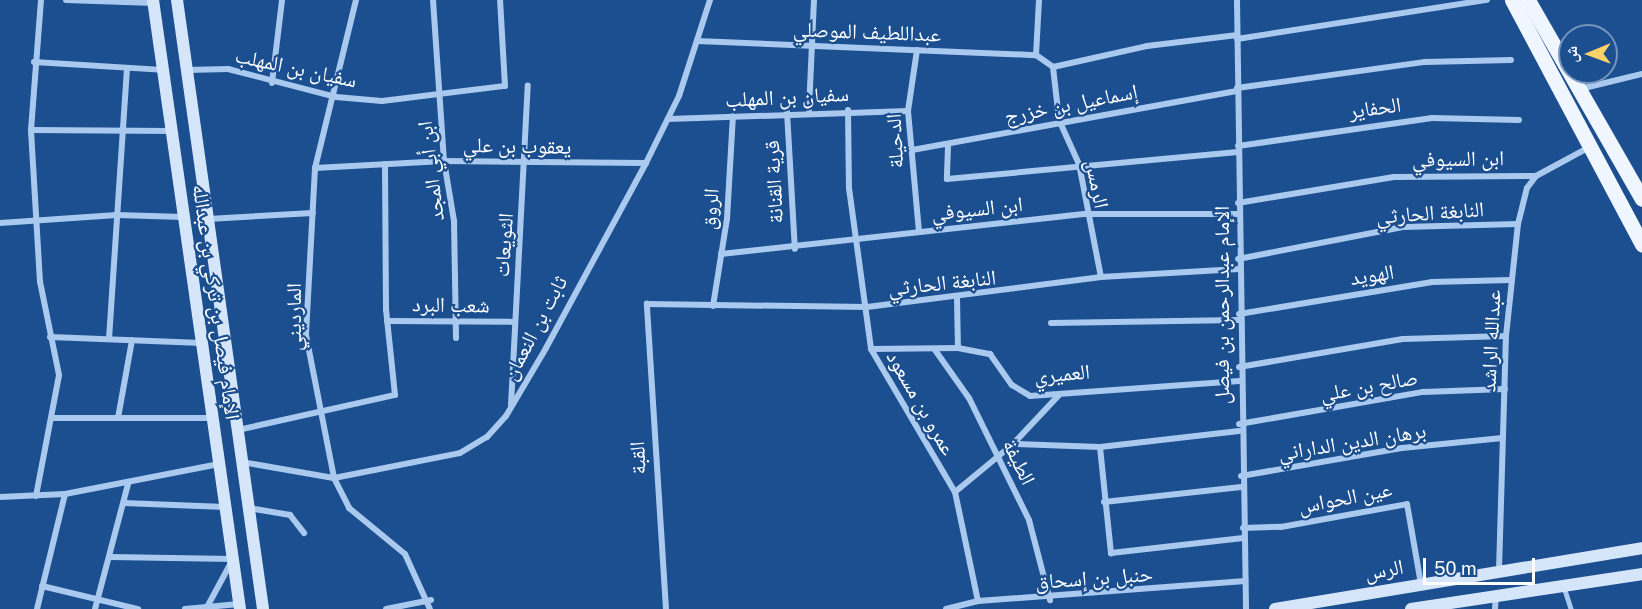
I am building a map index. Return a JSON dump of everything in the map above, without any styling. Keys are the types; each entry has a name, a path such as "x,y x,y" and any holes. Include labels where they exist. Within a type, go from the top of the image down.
{"main road":[{"name":"الإمام فيصل بن تركي بن عبدالله","path":"177,0 263,609"},
{"path":"1512,0 1586,149 1642,245"},
{"path":"1528,0 1642,199"},
{"name":"الإمام فيصل بن تركي بن عبدالله","path":"153,1 240,606"},
{"name":"الرس","path":"1275,609 1642,548"},
{"name":"الرس","path":"1411,609 1496,594 1642,574"}],"street":[{"path":"36,496 53,418 59,375 50,337 37,224 31,130 40,0"},
{"path":"66,0 153,1"},
{"path":"272,83 282,0"},
{"name":"المارديني","path":"356,0 336,97 315,168 306,335 334,478 349,508 405,554 431,600"},
{"name":"ابن أبي المجد","path":"433,0 444,161 454,221 456,339"},
{"name":"سفيان بن المهلب","path":"187,70 228,69 272,83 336,97 382,101 505,86 500,0"},
{"name":"ثابت بن النعمان","path":"242,462 334,478 460,453 487,437 511,407 646,163 668,119 710,0"},
{"path":"809,110 810,47 814,0"},
{"path":"1039,0 1036,55 1053,67 1147,46 1237,37 1487,0"},
{"name":"الإمام عبدالرحمن بن فيصل","path":"1237,0 1239,428 1246,609"},
{"name":"عبداللطيف الموصلي","path":"697,41 1036,55"},
{"name":"الدحيلة","path":"917,50 908,111 919,231"},
{"name":"إسماعيل بن خزرج","path":"912,150 948,146 1059,120 1237,90 1425,62 1511,60"},
{"path":"34,62 127,70 164,70"},
{"name":"الرمس","path":"1053,67 1059,120 1079,164 1086,214 1101,277"},
{"path":"109,339 127,70"},
{"path":"1580,90 1642,74"},
{"name":"الثويعات","path":"511,407 528,85"},
{"name":"سفيان بن المهلب","path":"668,119 809,110 908,111"},
{"name":"عمرو بن مسعود","path":"848,110 849,188 859,240 872,349 955,492 978,601"},
{"name":"قرية القنانة","path":"787,112 795,249"},
{"name":"الروق","path":"713,306 721,254 733,116"},
{"name":"الحفاير","path":"1079,164 1238,149 1432,117 1519,120"},
{"path":"31,130 172,131"},
{"path":"948,146 947,179 1079,164"},
{"path":"1536,176 1586,149"},
{"name":"يعقوب بن علي","path":"315,168 444,161 646,163"},
{"path":"238,430 321,414 395,395 387,321 385,164"},
{"name":"ابن السيوفي","path":"1238,203 1394,177 1536,176"},
{"name":"عبدالله الراشد","path":"1499,570 1506,336 1511,280 1518,224 1527,188 1536,176"},
{"path":"208,219 313,213"},
{"name":"ابن السيوفي","path":"721,254 795,249 919,231 1086,214 1238,214"},
{"path":"0,223 37,224 117,215 184,217"},
{"name":"النابغة الحارثي","path":"1239,259 1403,227 1518,224"},
{"name":"النابغة الحارثي","path":"647,304 867,307 957,298 1101,277 1239,269"},
{"name":"الهويد","path":"1051,323 1239,317 1432,282 1511,280"},
{"path":"957,298 958,348"},
{"name":"القبة","path":"647,304 666,609"},
{"name":"شعب البرد","path":"387,321 515,322"},
{"path":"1239,367 1403,339 1506,336"},
{"path":"50,337 202,343"},
{"path":"118,418 132,340"},
{"name":"العميري","path":"872,349 958,348 990,354 1012,385 1030,396 1059,395 1093,387 1239,381"},
{"name":"الطيفة","path":"935,350 998,455 1029,520 1050,600"},
{"name":"صالح بن علي","path":"1013,444 1100,447 1239,428 1423,392 1505,389"},
{"path":"955,492 1013,444 1059,395"},
{"path":"53,418 213,417"},
{"name":"برهان الدين الداراني","path":"1241,476 1402,448 1503,438"},
{"path":"1100,447 1111,553 1243,538"},
{"path":"0,497 65,494 128,484 220,464"},
{"path":"95,606 128,484"},
{"path":"1104,502 1241,487"},
{"path":"37,609 65,494"},
{"path":"124,503 226,507"},
{"name":"عين الحواس","path":"1243,528 1281,527 1407,504 1421,584"},
{"path":"249,508 290,515 304,532"},
{"path":"110,557 233,559 206,608"},
{"name":"حنبل بن إسحاق","path":"946,609 978,601 1050,600 1245,581"},
{"path":"42,586 95,606 138,609"},
{"path":"1494,609 1496,594"},
{"path":"386,609 431,600 430,609"},
{"path":"185,609 240,606"}],"lane":[{"path":"1563,584 1571,609"}]}
